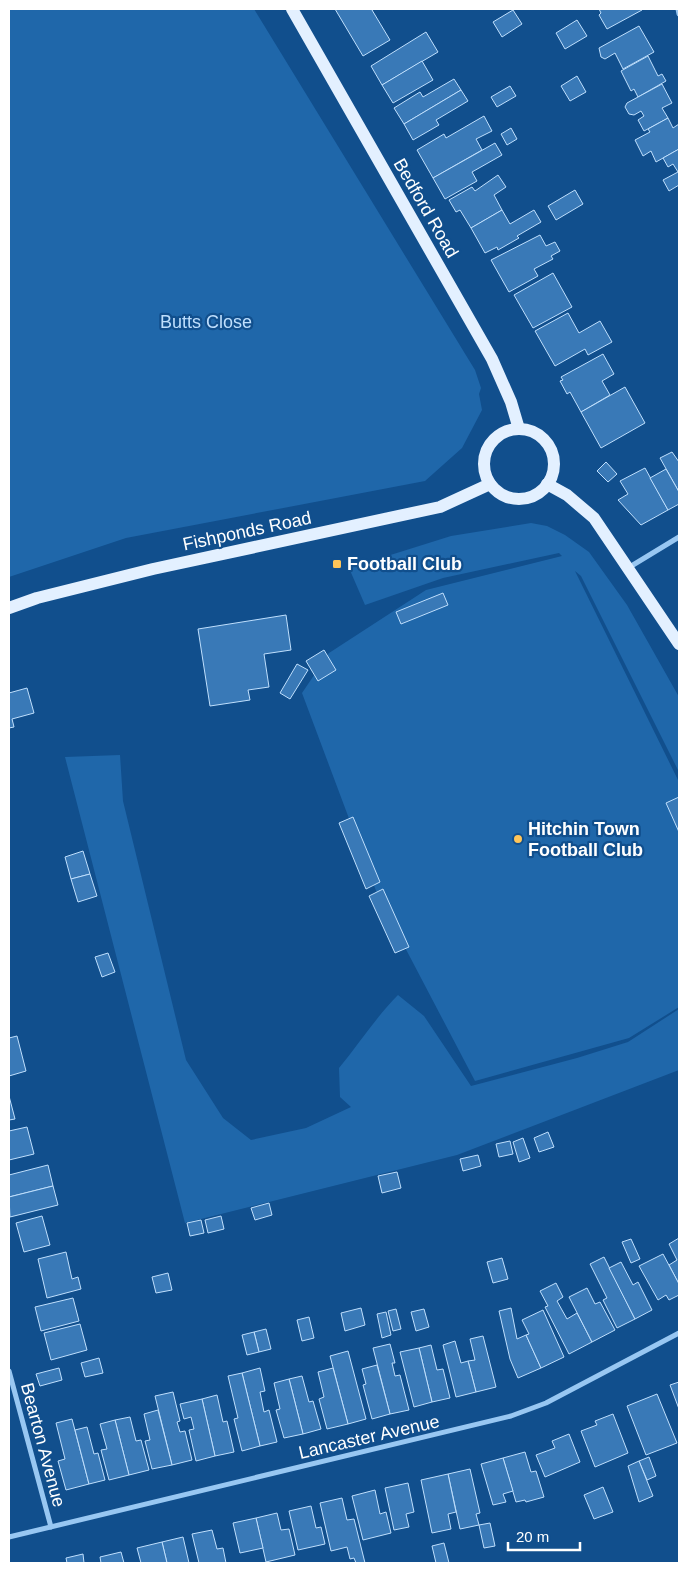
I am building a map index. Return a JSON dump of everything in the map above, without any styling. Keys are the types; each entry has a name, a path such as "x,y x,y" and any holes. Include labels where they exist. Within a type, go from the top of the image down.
{"main road":[{"name":"Bedford Road","path":"292,9 492,359 511,402 519,429"},
{"path":"519,429 538,435 551,451 553,471 547,484 535,495 519,499 498,492 490,484 484,464 491,443 498,436 519,429"},
{"name":"Fishponds Road","path":"9,608 37,598 153,569 440,507 490,484"},
{"path":"547,484 567,495 594,518 679,644"}],"street":[{"path":"678,9 679,14"},
{"path":"628,568 679,537"},
{"name":"Lancaster Avenue","path":"9,1537 510,1416 546,1403 679,1334"},
{"name":"Bearton Avenue","path":"9,1371 50,1526"}],"green space":[{"name":"Butts Close","path":"9,9 254,9 475,370 481,388 479,394 482,410 462,448 425,481 126,538 9,577"},
{"name":"Hitchin Town Football Club","path":"531,523 547,526 565,535 589,552 627,605 679,697 679,772 581,576 575,571 679,782 679,1007 629,1038 475,1081 378,896 302,693 329,653 426,590 562,556 559,553 443,578 365,605 349,568 451,536"},
{"path":"120,755 123,801 186,1060 223,1118 251,1140 306,1128 351,1107 340,1097 339,1068 375,1021 398,995 424,1016 471,1086 577,1058 628,1042 679,1009 679,1070 457,1155 185,1223 65,757"}],"building":[{"path":"335,9 374,9 372,10 390,40 363,56"},
{"path":"599,9 642,10 607,29 599,15 601,13"},
{"path":"513,10 522,24 502,37 493,22"},
{"path":"577,20 587,36 565,49 556,33"},
{"path":"639,26 654,52 623,69 615,53 605,59 601,57 599,48"},
{"path":"426,32 438,52 382,85 371,66"},
{"path":"648,56 658,76 662,74 666,81 638,97 634,89 631,91 621,71"},
{"path":"422,61 433,80 393,103 382,85"},
{"path":"577,76 586,92 570,101 561,86"},
{"path":"454,79 461,90 404,124 394,108 420,92 423,97"},
{"path":"662,84 672,103 662,108 668,118 644,131 638,120 644,116 641,111 634,115 629,114 625,107 627,103"},
{"path":"510,86 516,96 497,107 491,97"},
{"path":"461,90 468,101 436,120 439,125 413,140 404,124"},
{"path":"484,116 492,131 476,139 482,150 433,178 417,150 444,134 446,138"},
{"path":"668,118 673,128 679,124 679,149 656,162 651,151 643,156 635,140 650,132 648,129"},
{"path":"511,128 517,139 507,145 501,134"},
{"path":"495,143 502,155 472,172 477,181 445,199 433,178"},
{"path":"679,149 679,185 669,191 663,180 678,172 673,164 668,167 663,158"},
{"path":"498,175 506,187 494,195 502,210 471,228 460,210 456,212 449,200 472,187 475,191"},
{"path":"575,190 583,204 556,220 548,206"},
{"path":"502,210 510,224 534,210 541,222 498,250 497,247 485,253 471,228"},
{"path":"540,235 546,246 555,242 560,251 551,256 553,259 534,269 538,276 509,292 491,260"},
{"path":"553,273 572,307 533,328 514,295"},
{"path":"568,313 579,333 600,321 612,342 588,355 585,349 555,366 535,331"},
{"path":"603,354 614,374 602,381 610,395 581,412 570,392 567,394 560,381 563,380 561,377"},
{"path":"625,387 645,423 601,448 581,412"},
{"path":"672,452 679,462 679,492 660,458"},
{"path":"606,462 617,474 608,482 597,471"},
{"path":"645,468 668,510 641,525 618,500 628,494 620,481"},
{"path":"666,469 679,492 679,504 668,510 650,478"},
{"path":"443,593 448,605 401,624 396,612"},
{"path":"286,615 291,650 264,654 269,687 248,690 250,700 210,706 198,629"},
{"path":"324,650 336,670 318,681 306,661"},
{"path":"297,664 308,670 290,699 280,693"},
{"path":"27,688 34,713 12,719 14,727 9,728 9,693"},
{"path":"679,797 679,832 666,803"},
{"path":"353,817 380,882 366,889 339,823"},
{"path":"83,851 90,874 71,879 65,857"},
{"path":"90,874 97,896 78,902 71,879"},
{"path":"383,889 409,947 395,953 369,896"},
{"path":"108,953 115,972 102,977 95,957"},
{"path":"17,1036 26,1071 9,1076 9,1038"},
{"path":"9,1096 15,1119 9,1120"},
{"path":"27,1127 34,1154 9,1160 9,1131"},
{"path":"548,1132 554,1147 539,1152 534,1138"},
{"path":"523,1138 530,1158 519,1162 513,1142"},
{"path":"510,1141 513,1154 499,1157 496,1144"},
{"path":"478,1155 481,1166 463,1171 460,1159"},
{"path":"48,1165 53,1186 9,1197 9,1175"},
{"path":"397,1172 401,1188 382,1193 378,1176"},
{"path":"53,1186 58,1205 10,1217 9,1197"},
{"path":"269,1203 272,1215 255,1220 251,1208"},
{"path":"42,1216 50,1245 24,1252 16,1223"},
{"path":"221,1216 224,1229 208,1233 205,1220"},
{"path":"201,1220 204,1233 190,1236 187,1223"},
{"path":"679,1238 679,1284 669,1265 677,1260 669,1244"},
{"path":"631,1239 640,1259 631,1263 622,1242"},
{"path":"66,1252 72,1279 78,1277 81,1289 47,1298 38,1259"},
{"path":"663,1254 679,1284 679,1295 669,1300 666,1295 658,1300 639,1266"},
{"path":"604,1257 635,1319 617,1328 603,1300 607,1298 590,1264"},
{"path":"502,1258 508,1279 493,1283 487,1262"},
{"path":"621,1262 633,1285 638,1282 652,1310 635,1319 609,1268"},
{"path":"168,1273 172,1290 156,1293 152,1277"},
{"path":"556,1283 563,1297 557,1301 567,1319 577,1313 592,1342 569,1354 545,1307 548,1306 540,1291"},
{"path":"587,1288 595,1304 600,1302 615,1330 592,1342 569,1297"},
{"path":"73,1298 79,1321 41,1331 35,1307"},
{"path":"361,1308 365,1325 345,1331 341,1313"},
{"path":"511,1308 517,1339 526,1335 541,1368 518,1378 510,1359 499,1311"},
{"path":"396,1309 401,1329 393,1331 388,1311"},
{"path":"424,1309 429,1327 416,1331 411,1312"},
{"path":"543,1310 564,1357 541,1368 526,1335 529,1334 522,1320"},
{"path":"386,1312 391,1335 382,1338 377,1314"},
{"path":"309,1317 314,1338 302,1341 297,1320"},
{"path":"80,1324 87,1350 51,1360 44,1333"},
{"path":"266,1329 271,1349 259,1352 254,1332"},
{"path":"254,1332 259,1352 247,1355 242,1335"},
{"path":"483,1336 496,1387 476,1392 468,1361 475,1360 470,1339"},
{"path":"455,1341 461,1363 468,1361 476,1392 456,1397 443,1345"},
{"path":"390,1344 395,1363 392,1363 395,1376 400,1375 409,1410 390,1414 373,1348"},
{"path":"431,1345 437,1370 443,1369 450,1398 432,1402 419,1348"},
{"path":"419,1348 432,1402 414,1407 400,1352"},
{"path":"348,1351 366,1419 348,1424 330,1356"},
{"path":"99,1358 103,1373 85,1377 81,1363"},
{"path":"377,1365 390,1414 372,1419 363,1385 366,1384 362,1369"},
{"path":"59,1368 62,1380 40,1386 36,1374"},
{"path":"260,1368 265,1391 260,1392 264,1412 269,1410 277,1442 260,1446 242,1373"},
{"path":"333,1368 348,1424 327,1429 319,1399 324,1397 318,1372"},
{"path":"242,1373 260,1446 242,1451 234,1419 238,1418 228,1376"},
{"path":"302,1376 309,1402 313,1401 321,1429 303,1434 289,1379"},
{"path":"289,1379 303,1434 284,1438 276,1410 280,1409 274,1383"},
{"path":"679,1382 679,1409 670,1385"},
{"path":"173,1392 180,1421 177,1422 180,1432 185,1431 192,1460 172,1465 155,1396"},
{"path":"657,1394 677,1443 646,1455 627,1406"},
{"path":"217,1395 223,1422 227,1421 234,1452 215,1456 202,1399"},
{"path":"202,1399 215,1456 196,1461 189,1430 194,1429 191,1417 184,1419 180,1404"},
{"path":"158,1410 172,1465 152,1469 145,1441 150,1440 144,1414"},
{"path":"613,1414 628,1453 595,1467 581,1431 597,1425 595,1421"},
{"path":"130,1417 136,1441 141,1440 149,1470 129,1475 115,1420"},
{"path":"72,1419 89,1484 66,1490 58,1461 65,1459 56,1423"},
{"path":"115,1420 129,1475 109,1480 101,1450 107,1449 100,1424"},
{"path":"87,1427 94,1454 98,1453 105,1480 89,1484 75,1430"},
{"path":"569,1434 580,1462 545,1477 536,1455 555,1448 552,1441"},
{"path":"525,1452 531,1472 536,1471 544,1497 526,1502 525,1500 516,1502 503,1458"},
{"path":"649,1457 656,1476 647,1480 639,1461"},
{"path":"503,1458 513,1491 503,1494 506,1502 493,1505 481,1464"},
{"path":"639,1461 653,1496 639,1502 628,1466"},
{"path":"470,1469 480,1513 476,1514 479,1525 460,1529 448,1474"},
{"path":"448,1474 456,1512 448,1514 451,1529 432,1533 421,1480"},
{"path":"408,1483 414,1512 406,1514 409,1527 394,1530 385,1488"},
{"path":"603,1487 613,1512 594,1519 584,1495"},
{"path":"375,1490 380,1514 386,1512 391,1533 363,1540 352,1496"},
{"path":"342,1498 347,1520 354,1519 365,1563 356,1563 354,1558 350,1559 347,1547 331,1551 320,1503"},
{"path":"311,1506 316,1528 321,1527 325,1544 298,1550 289,1511"},
{"path":"277,1513 281,1530 289,1529 295,1555 266,1562 256,1518"},
{"path":"256,1518 263,1548 240,1553 233,1523"},
{"path":"490,1523 495,1546 484,1548 479,1525"},
{"path":"212,1530 217,1549 223,1548 226,1563 199,1563 192,1534"},
{"path":"183,1537 189,1563 167,1563 162,1542"},
{"path":"162,1542 167,1563 141,1563 137,1548"},
{"path":"444,1543 449,1563 436,1563 432,1546"},
{"path":"121,1552 124,1563 101,1563 100,1557"},
{"path":"83,1554 84,1563 67,1563 66,1558"}],"place":[{"name":"Football Club","path":"337,564"},
{"name":"Hitchin Town Football Club","path":"518,839"}]}
